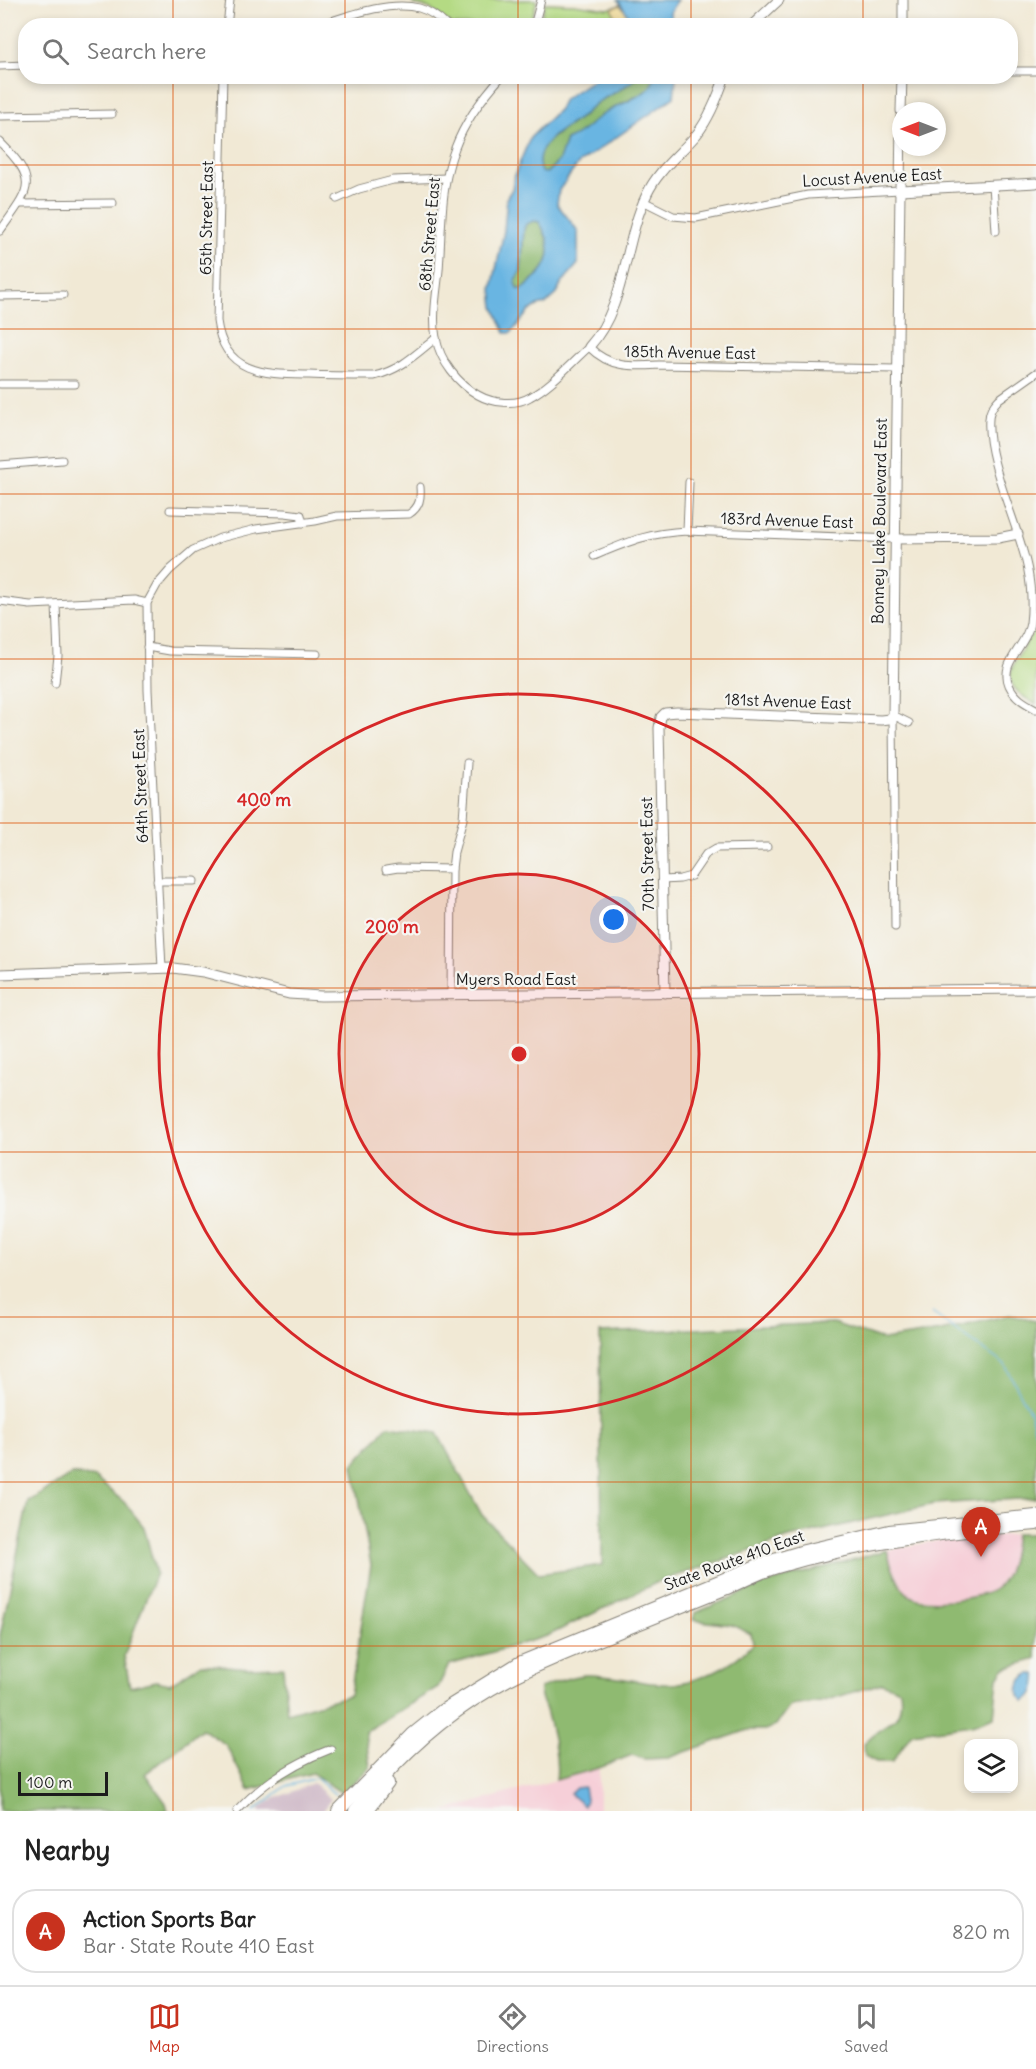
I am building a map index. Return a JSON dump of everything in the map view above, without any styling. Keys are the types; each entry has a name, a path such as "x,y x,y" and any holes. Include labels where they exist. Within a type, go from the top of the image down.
{"highway":[{"name":"State Route 410 East","path":"626,1624 761,1564 833,1543 900,1530 1036,1516"},
{"name":"State Route 410 East","path":"626,1624 774,1568 816,1557 882,1541 1036,1524"},
{"path":"367,1811 394,1775 452,1723 503,1688 626,1624"},
{"path":"338,1811 413,1734 479,1686 519,1663 626,1624"},
{"path":"356,1811 397,1763 424,1737 458,1711 507,1680 581,1647"},
{"path":"343,1811 359,1789"}],"street":[{"path":"227,18 230,0"},
{"path":"536,18 541,0"},
{"path":"760,18 779,0"},
{"path":"903,0 903,18"},
{"path":"344,18 373,10 404,7 420,8 437,18"},
{"path":"0,66 18,65"},
{"path":"1018,71 1036,71"},
{"name":"65th Street East","path":"223,84 217,321 221,339 232,357 244,366 265,373 374,376 403,365 436,338"},
{"name":"68th Street East","path":"436,338 435,308 446,178 465,125 495,84"},
{"path":"436,338 447,364 460,381 479,396 498,402 530,398 589,347 600,335 608,321 633,227 643,201 659,175 706,121 722,84"},
{"name":"Bonney Lake Boulevard East","path":"901,102 902,84"},
{"path":"0,116 112,114"},
{"path":"0,142 24,171 26,188 20,204 0,231"},
{"name":"Bonney Lake Boulevard East","path":"895,927 894,539 900,156"},
{"path":"337,199 358,189 393,180 446,178"},
{"name":"Locust Avenue East","path":"643,201 673,216 696,218 808,195 1036,183"},
{"path":"993,185 996,231"},
{"path":"20,204 113,202"},
{"path":"0,296 63,295"},
{"name":"185th Avenue East","path":"589,347 612,363 630,367 659,365 896,369"},
{"path":"1036,373 993,404 989,431 995,462 1028,574 1030,621 1027,635 1006,672 1007,681 1023,702 1036,709"},
{"path":"0,384 75,384"},
{"path":"0,465 62,460"},
{"path":"687,531 689,482"},
{"path":"0,601 15,604 56,604 134,600 147,603 157,585 170,570 202,545 241,532 337,516 404,515 414,511 421,497 420,486"},
{"path":"170,510 285,513 300,515 303,523"},
{"name":"183rd Avenue East","path":"594,556 646,536 687,531 894,539 998,538 1018,534"},
{"name":"64th Street East","path":"147,603 162,968"},
{"path":"55,683 58,656 56,604"},
{"path":"147,646 170,651 317,654"},
{"name":"181st Avenue East","path":"663,715 677,712 881,720 893,715"},
{"name":"70th Street East","path":"663,715 659,728 665,993"},
{"path":"893,715 909,723"},
{"path":"451,995 452,869 463,819 467,763"},
{"path":"663,880 691,876 706,854 716,848 767,847"},
{"path":"386,870 398,868 452,869"},
{"path":"157,881 194,881"},
{"name":"Myers Road East","path":"0,974 162,968 203,972 289,994 321,996 1036,989"},
{"path":"237,1811 260,1788 282,1772 331,1749"}],"shaded area":[{"path":"1015,1534 1009,1568 996,1589 979,1596 939,1601 912,1597 904,1590 887,1550 943,1540"},
{"path":"599,1768 599,1811 444,1811 556,1780"},
{"path":"313,1783 331,1799 322,1811 258,1811 269,1801"}],"green space":[{"path":"414,0 537,0 532,18 443,18 429,8 413,4"},
{"path":"545,3 608,9 620,5 631,18 541,18"},
{"path":"628,84 652,84 643,93 613,108 580,134 566,140 560,160 546,173 541,172 540,155 549,141 595,104"},
{"path":"539,222 548,241 549,255 539,274 527,286 517,289 515,282 521,270 524,229 526,224"},
{"path":"1031,632 1036,632 1036,704 1014,687 1011,679 1011,671"},
{"path":"1009,1315 1036,1321 1036,1498 934,1504 789,1538 658,1582 547,1636 449,1665 438,1687 365,1732 370,1767 342,1793 312,1773 249,1790 226,1745 202,1729 145,1774 166,1803 168,1811 0,1811 0,1636 28,1502 72,1474 95,1478 124,1502 144,1527 156,1573 124,1656 130,1687 156,1681 170,1684 201,1664 249,1668 283,1667 287,1713 350,1695 371,1565 353,1465 388,1426 437,1433 482,1515 539,1574 602,1565 600,1333 833,1323 883,1340 941,1331"},
{"path":"1015,1534 1036,1534 1036,1659 1004,1669 998,1678 994,1717 972,1725 912,1733 892,1762 876,1762 865,1756 864,1744 896,1718 901,1703 900,1690 882,1683 821,1702 790,1706 776,1725 765,1730 748,1730 668,1758 645,1759 632,1755 599,1768 556,1780 557,1763 554,1745 540,1688 568,1678 585,1675 663,1684 687,1682 699,1678 735,1659 753,1643 751,1634 732,1625 693,1620 695,1613 764,1584 887,1550 892,1568 901,1586 909,1595 916,1598 939,1601 988,1593 1004,1579 1012,1556"}],"sand":[{"path":"620,5 631,18 616,18 612,8"}],"water":[{"path":"618,0 677,0 670,12 671,18 630,18"},
{"path":"586,84 628,84 595,104 549,141 540,155 541,172 547,173 559,160 566,140 581,132 607,112 643,93 652,84 675,84 674,97 578,164 559,190 557,204 578,231 578,264 561,284 557,294 546,304 529,311 511,333 505,333 494,307 492,288 504,231 507,197 530,138 559,109 564,99","holes":["539,222 546,235 549,255 544,268 527,286 517,289 515,282 521,271 526,224"]},
{"path":"1030,1674 1036,1674 1035,1686 1031,1697 1024,1701 1019,1696 1018,1689 1022,1680"},
{"path":"584,1787 586,1800 584,1806 570,1794 576,1788"}],"waterway":[{"path":"932,1313 1005,1365 1030,1412 1036,1434"},
{"path":"254,1811 286,1786 316,1778 335,1794"}],"place":[{"name":"Action Sports Bar","path":"981,1557"}]}
